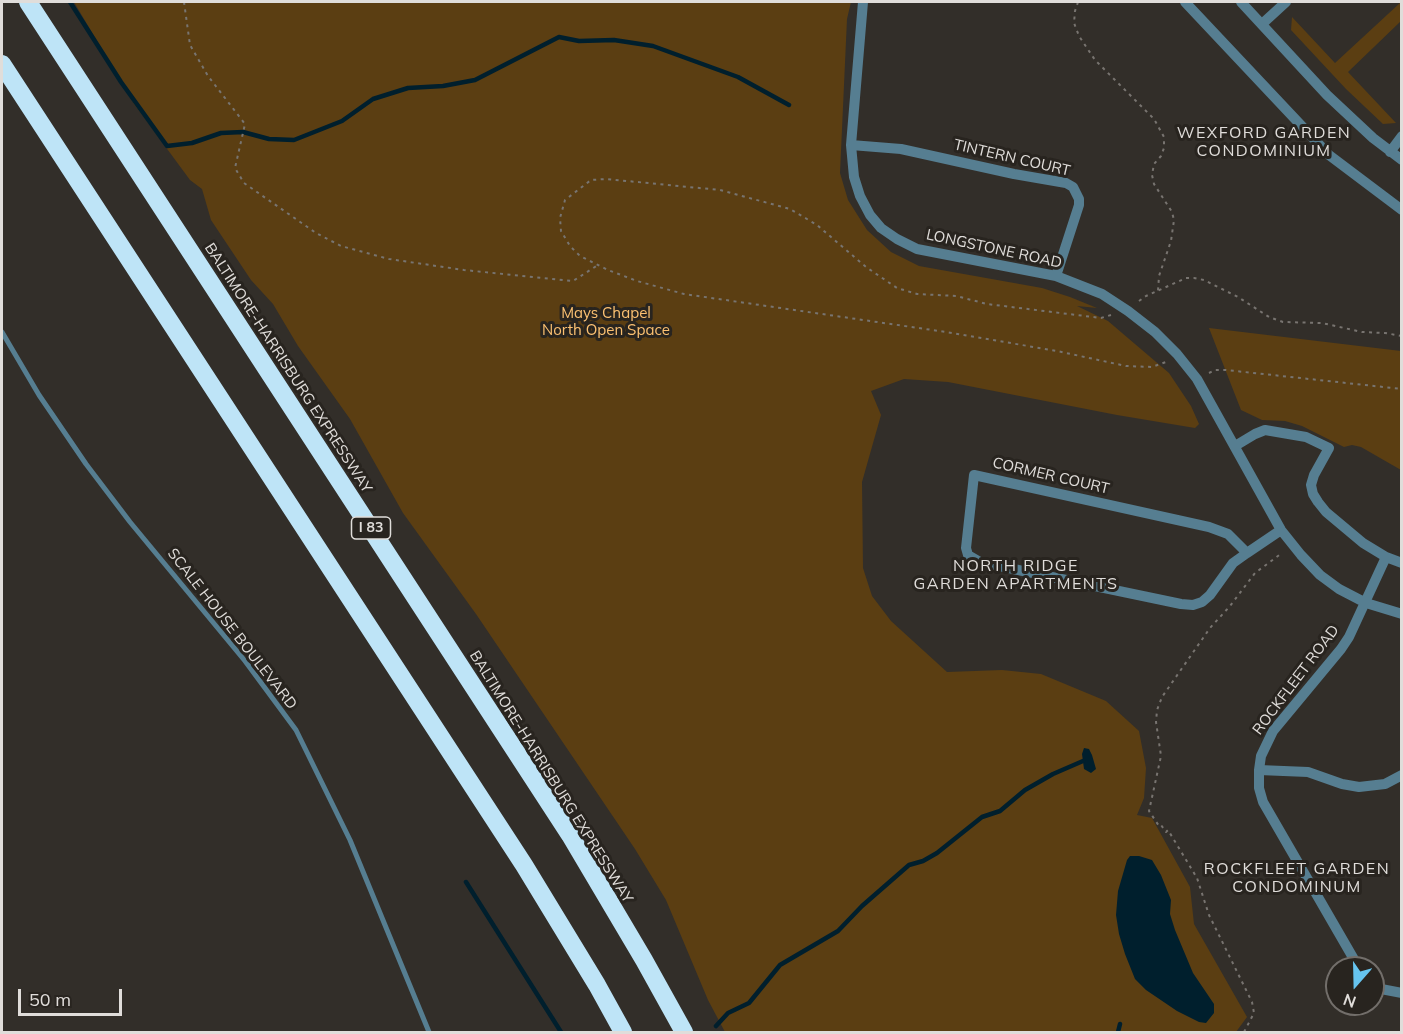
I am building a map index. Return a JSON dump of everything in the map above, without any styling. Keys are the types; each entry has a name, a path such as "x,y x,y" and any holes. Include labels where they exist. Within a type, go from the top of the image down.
{"highway":[{"name":"BALTIMORE-HARRISBURG EXPRESSWAY","path":"28,2 564,826 645,960 684,1032"},
{"path":"33,2 47,30"},
{"path":"2,64 524,865 623,1032"}],"street":[{"name":"LONGSTONE ROAD","path":"862,2 852,145 854,177 860,196 875,221 897,239 917,249 1056,276 1102,294 1128,311 1155,332 1197,379 1281,530 1301,555 1339,589 1366,603 1401,614"},
{"path":"1185,2 1329,155 1401,210"},
{"path":"1241,2 1328,94 1389,152 1401,160"},
{"path":"1262,24 1286,2"},
{"path":"1389,152 1401,136"},
{"name":"TINTERN COURT","path":"852,145 901,149 1065,183 1073,187 1079,199 1079,205 1056,276"},
{"path":"1235,446 1265,430 1306,437 1329,448 1314,475 1311,485 1313,494 1326,512 1363,543 1401,563"},
{"name":"CORMER COURT","path":"1247,553 1228,534 1209,527 974,475 966,548 968,555 980,562 1182,604 1193,605 1202,602 1210,595 1233,563 1281,530"},
{"name":"ROCKFLEET ROAD","path":"1352,956 1263,802 1259,788 1259,770 1263,749 1273,731 1341,649 1366,603 1386,557"},
{"path":"1259,770 1308,772 1342,784 1359,787 1384,784 1401,775"},
{"path":"1385,990 1401,993"}],"lane":[{"name":"SCALE HOUSE BOULEVARD","path":"2,332 39,395 86,464 130,522 245,660 296,730 350,840 429,1032"}],"path":[{"path":"184,2 190,45 208,76 245,124 235,168 244,183 316,233 342,246 389,259 464,270 573,281 598,265"},
{"path":"1078,2 1074,23 1079,36 1100,66 1154,119 1164,137 1164,148 1154,164 1152,175 1154,184 1172,212 1174,220 1171,241 1159,276 1158,291"},
{"path":"1128,311 1101,318 987,304 956,296 917,294 897,288 881,278 817,225 790,209 720,190 616,180 591,180 565,200 560,218 561,231 570,246 580,256 637,281 684,294 946,332 1057,351 1126,366 1152,367 1166,362"},
{"path":"1139,301 1186,278 1194,278 1204,280 1238,297 1269,317 1283,322 1322,323 1362,332 1401,336"},
{"path":"1209,373 1215,370 1226,370 1401,388"},
{"path":"1244,1032 1254,1013 1252,1002 1209,915 1197,878 1168,830 1166,832 1149,811 1161,756 1156,722 1157,710 1162,697 1210,628 1255,573 1282,553"}],"green space":[{"name":"Mays Chapel North Open Space","path":"74,2 851,2 847,19 840,173 848,200 867,230 891,252 919,266 1042,288 1097,308 1077,306 1108,321 1169,373 1191,406 1199,424 1195,428 1117,415 948,382 904,379 871,391 881,415 862,482 863,568 872,596 891,621 947,672 1002,670 1041,674 1106,701 1139,731 1146,768 1144,798 1137,815 1152,818 1190,887 1194,924 1247,1017 1236,1032 725,1032 708,1000 666,900 635,849 476,614 403,513 350,419 298,346 273,304 251,280 211,220 202,189 190,180 134,104"},
{"path":"1401,2 1401,21 1348,72 1396,123 1383,124 1346,89 1291,30 1292,17 1335,63"},
{"path":"1209,328 1401,351 1401,470 1361,447 1352,445 1344,447 1302,426 1285,421 1262,420 1241,410"}],"water":[{"path":"1084,748 1089,749 1096,769 1091,773 1084,769 1082,754"},
{"path":"1130,856 1152,860 1161,875 1171,900 1170,914 1175,930 1193,973 1214,1004 1214,1013 1206,1023 1177,1011 1146,990 1135,979 1119,934 1116,915 1118,891"}],"waterway":[{"path":"70,2 121,82 167,146 192,143 221,133 243,132 269,139 294,140 342,121 373,99 408,88 443,86 475,80 559,37 579,41 614,40 653,46 738,77 789,105"},
{"path":"716,1026 728,1013 749,1003 780,965 838,931 862,906 909,865 923,861 937,853 982,817 1000,811 1025,790 1083,761"},
{"path":"466,882 561,1032"},
{"path":"1118,1032 1120,1024"}],"district":[{"name":"WEXFORD GARDEN CONDOMINIUM","path":"1264,142"},
{"name":"NORTH RIDGE GARDEN APARTMENTS","path":"1016,575"},
{"name":"ROCKFLEET GARDEN CONDOMINUM","path":"1297,878"}]}
